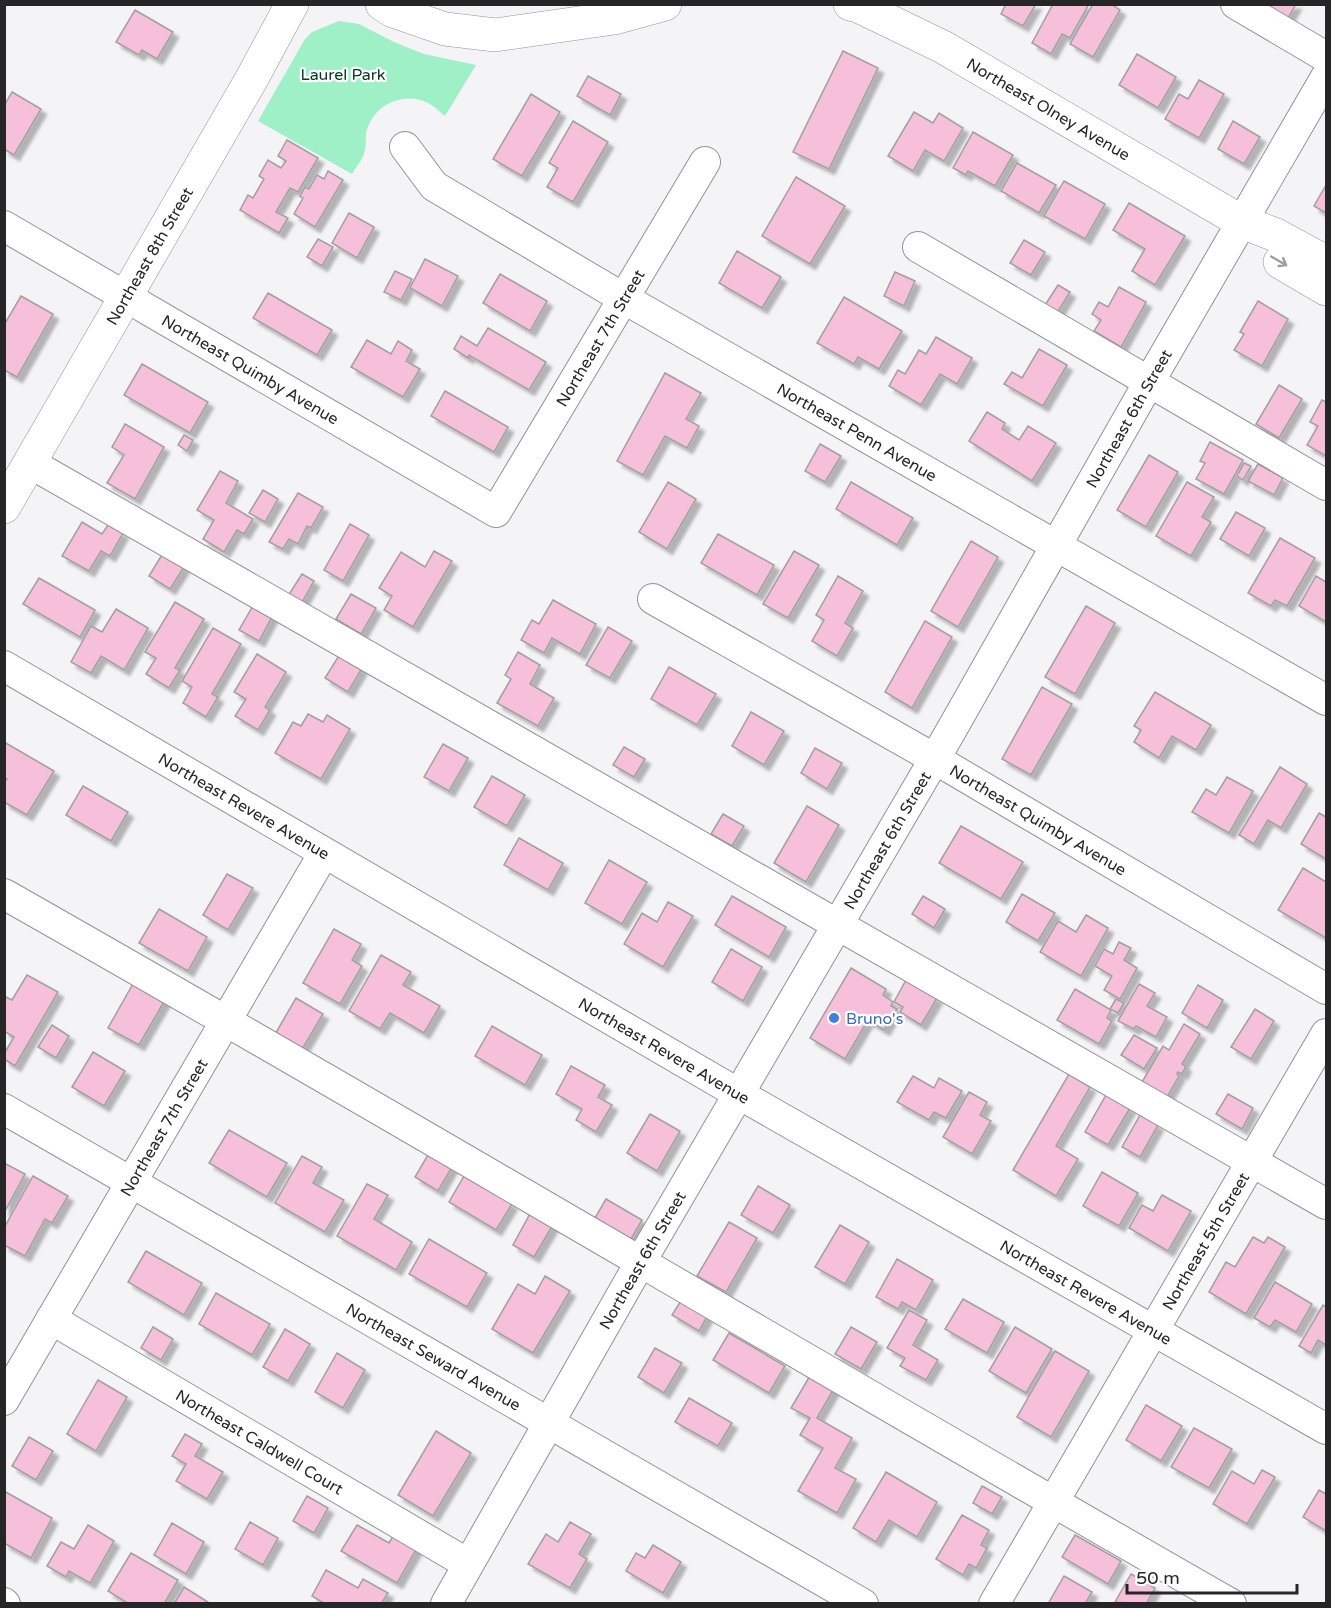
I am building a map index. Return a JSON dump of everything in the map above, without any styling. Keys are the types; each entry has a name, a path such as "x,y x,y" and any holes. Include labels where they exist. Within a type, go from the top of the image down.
{"main road":[{"name":"Northeast 8th Street","path":"4,507 127,296 292,4"},
{"path":"382,4 446,29 495,35 614,18 665,4"},
{"name":"Northeast Olney Avenue","path":"850,4 943,47 1242,222 1276,235 1326,262"},
{"name":"Northeast Olney Avenue","path":"1242,222 1263,252 1326,289"}],"street":[{"path":"1236,4 1326,57"},
{"name":"Northeast 6th Street","path":"446,1604 641,1261 935,759 1326,76"},
{"name":"Northeast Penn Avenue","path":"405,147 434,186 623,298 1326,700"},
{"name":"Northeast 7th Street","path":"496,512 705,162"},
{"name":"Northeast Quimby Avenue","path":"4,226 496,512"},
{"path":"918,248 1326,485"},
{"path":"30,463 1326,1204"},
{"name":"Northeast Quimby Avenue","path":"654,599 935,759 1326,989"},
{"name":"Northeast Revere Avenue","path":"4,666 739,1094 1326,1429"},
{"name":"Northeast 7th Street","path":"4,1400 324,853"},
{"path":"4,894 227,1020 1052,1502 1231,1604"},
{"name":"Northeast 5th Street","path":"994,1604 1326,1034"},
{"name":"Northeast Seward Avenue","path":"4,1109 863,1604"},
{"name":"Northeast Caldwell Court","path":"51,1319 468,1564"}],"green space":[{"name":"Laurel Park","path":"339,21 359,24 424,54 476,65 445,116 426,102 409,98 392,102 377,112 367,130 363,156 352,174 258,121 305,39 312,32"}],"building":[{"path":"1006,4 1036,4 1023,26 1001,14"},
{"path":"1053,4 1089,4 1070,38 1062,34 1051,54 1032,43"},
{"path":"1093,4 1111,4 1120,10 1093,57 1070,44"},
{"path":"1264,4 1296,4 1288,18"},
{"path":"135,10 173,32 157,59 142,50 139,55 116,42"},
{"path":"843,51 878,68 829,169 793,152"},
{"path":"1137,54 1176,77 1158,108 1119,85"},
{"path":"588,76 621,94 610,115 577,96"},
{"path":"1199,80 1224,94 1199,138 1165,119 1179,94 1188,99"},
{"path":"12,92 41,109 14,155 4,149 4,106"},
{"path":"531,94 560,112 522,176 493,159"},
{"path":"914,112 933,123 939,113 963,128 944,161 925,150 913,171 888,156"},
{"path":"573,121 608,142 573,202 547,187 558,168 549,163"},
{"path":"1233,121 1260,137 1244,164 1218,149"},
{"path":"973,132 1013,155 995,186 968,171 966,175 953,168"},
{"path":"287,140 318,158 298,192 290,188 276,212 288,218 279,233 240,210 248,195 253,198 264,179 259,176 268,160 281,168 286,161 278,156"},
{"path":"1017,163 1056,185 1039,213 1001,191"},
{"path":"328,171 343,180 315,227 294,214 303,198 300,196 305,187 309,189 317,175 324,179"},
{"path":"796,177 845,206 810,264 762,236"},
{"path":"1064,181 1105,204 1085,239 1044,216"},
{"path":"1326,185 1326,213 1314,206"},
{"path":"1129,203 1185,236 1155,285 1132,271 1145,249 1113,230"},
{"path":"349,213 374,227 357,258 332,243"},
{"path":"318,239 333,247 322,266 307,257"},
{"path":"1024,240 1045,252 1031,275 1010,263"},
{"path":"737,251 781,277 762,308 719,283"},
{"path":"425,259 458,276 442,306 410,288"},
{"path":"395,271 412,279 401,300 384,292"},
{"path":"895,272 915,281 904,306 884,296"},
{"path":"500,274 547,301 530,331 483,303"},
{"path":"1058,285 1070,292 1057,313 1045,305"},
{"path":"1119,287 1146,302 1121,347 1094,331 1101,320 1092,314 1099,302 1108,307"},
{"path":"268,293 332,330 317,355 253,318"},
{"path":"21,296 53,314 17,377 4,370 4,325"},
{"path":"844,297 902,331 879,369 858,357 854,364 817,343"},
{"path":"1258,301 1288,319 1262,366 1234,350 1244,334 1240,332"},
{"path":"488,328 546,362 529,390 469,355 468,358 454,349 461,336 477,346"},
{"path":"936,337 972,358 957,384 940,374 921,405 889,386 898,370 905,374 919,350 926,354"},
{"path":"367,340 391,354 398,341 412,350 406,361 420,369 403,397 351,367"},
{"path":"1039,349 1067,365 1043,406 1004,384 1012,372 1022,378"},
{"path":"142,364 208,402 190,433 124,395"},
{"path":"665,373 701,393 686,419 699,426 687,448 665,436 643,475 617,461"},
{"path":"1279,385 1302,399 1279,438 1256,424"},
{"path":"445,391 508,427 494,452 431,416"},
{"path":"1322,400 1326,402 1326,456 1307,445 1318,426 1310,422"},
{"path":"987,412 1005,423 1002,429 1019,440 1028,426 1056,443 1032,481 969,441"},
{"path":"125,424 164,447 135,499 107,483 124,455 112,447"},
{"path":"184,435 193,440 187,451 178,445"},
{"path":"1210,442 1243,460 1224,494 1196,479 1205,463 1200,461"},
{"path":"820,444 841,456 825,482 805,471"},
{"path":"1149,455 1178,472 1146,527 1117,510"},
{"path":"1244,463 1251,466 1243,480 1237,476"},
{"path":"1258,464 1283,478 1274,495 1248,481"},
{"path":"220,471 238,481 226,503 253,519 244,534 237,530 224,552 203,539 214,520 197,510"},
{"path":"668,482 696,499 667,549 639,532"},
{"path":"851,482 913,518 897,545 836,509"},
{"path":"1187,482 1214,497 1202,517 1211,522 1191,556 1156,536"},
{"path":"263,490 278,499 265,522 249,513"},
{"path":"298,493 323,507 311,528 307,526 298,544 289,539 283,549 269,542"},
{"path":"1236,512 1265,528 1249,556 1220,539"},
{"path":"82,522 102,534 108,525 123,533 110,556 101,551 89,571 62,556"},
{"path":"350,524 369,535 343,581 324,570"},
{"path":"718,534 774,565 757,595 701,563"},
{"path":"1280,538 1315,558 1287,606 1275,600 1271,606 1248,593"},
{"path":"971,541 998,557 958,627 931,611"},
{"path":"434,551 452,561 413,627 384,610 392,596 379,588 401,552 425,567"},
{"path":"794,551 819,565 788,618 763,604"},
{"path":"163,553 184,567 170,589 149,576"},
{"path":"302,574 314,581 301,604 288,596"},
{"path":"838,576 863,591 845,623 853,628 837,656 812,641 824,620 816,615"},
{"path":"1316,576 1326,582 1326,622 1299,606"},
{"path":"39,578 95,610 80,637 23,604"},
{"path":"351,594 376,608 361,634 336,619"},
{"path":"553,600 596,624 580,654 552,638 544,653 521,640 532,620 539,624"},
{"path":"175,602 204,619 175,668 180,670 169,688 146,674 156,658 145,652"},
{"path":"254,604 273,615 259,641 239,630"},
{"path":"1086,606 1115,623 1075,694 1045,677"},
{"path":"116,609 148,628 124,670 101,656 91,673 71,662 91,626 102,632"},
{"path":"925,621 952,637 912,708 885,692"},
{"path":"608,627 632,641 610,678 586,665"},
{"path":"213,628 241,644 212,694 218,697 206,717 183,703 192,687 182,681"},
{"path":"518,652 540,665 530,684 554,698 538,726 497,703 511,679 505,675"},
{"path":"257,654 286,672 265,707 270,710 258,730 235,716 246,699 234,692"},
{"path":"340,654 362,668 348,692 325,678"},
{"path":"669,667 716,694 697,725 651,699"},
{"path":"1042,687 1072,704 1031,775 1002,759"},
{"path":"1155,692 1211,725 1196,750 1172,736 1159,758 1134,742 1141,730 1134,726"},
{"path":"751,712 784,731 764,765 732,746"},
{"path":"308,714 323,722 327,715 350,729 321,779 275,753 293,722 301,726"},
{"path":"4,742 54,771 27,815 4,802 4,783 7,779 4,777"},
{"path":"443,744 468,758 449,791 424,777"},
{"path":"624,747 645,759 634,777 613,765"},
{"path":"815,748 842,763 827,789 801,773"},
{"path":"1280,767 1307,784 1281,828 1268,820 1254,844 1239,835"},
{"path":"492,776 525,795 507,826 474,807"},
{"path":"1227,777 1253,791 1229,833 1192,812 1206,789 1216,795"},
{"path":"83,786 128,812 111,841 66,815"},
{"path":"807,806 839,825 806,882 774,863"},
{"path":"1319,813 1326,817 1326,859 1301,844"},
{"path":"723,814 744,826 732,846 711,834"},
{"path":"961,826 1023,862 1001,899 939,863"},
{"path":"519,838 563,863 548,890 504,865"},
{"path":"609,860 647,882 622,924 585,903"},
{"path":"1303,868 1326,882 1326,938 1278,910"},
{"path":"227,874 253,888 228,930 203,915"},
{"path":"1022,894 1055,913 1038,941 1006,922"},
{"path":"732,896 786,927 769,957 715,925"},
{"path":"923,896 945,909 934,928 912,914"},
{"path":"668,902 693,916 663,967 624,944 642,913 657,922"},
{"path":"159,909 207,937 188,971 139,943"},
{"path":"1086,915 1108,928 1081,976 1040,952 1058,921 1076,932"},
{"path":"334,929 361,944 352,960 362,966 340,1004 303,983"},
{"path":"1119,942 1131,948 1124,960 1137,968 1120,999 1104,990 1112,976 1095,966 1104,949 1113,954"},
{"path":"731,949 762,967 743,1001 712,982"},
{"path":"381,955 411,972 403,985 440,1006 424,1033 390,1013 380,1029 349,1011"},
{"path":"851,968 886,989 883,995 893,1002 891,1006 897,1009 884,1030 868,1020 845,1059 810,1038"},
{"path":"27,975 58,992 15,1066 4,1059 4,1054 14,1037 4,1031 4,996 12,1000"},
{"path":"906,980 937,998 921,1025 900,1012 903,1007 894,1002"},
{"path":"134,982 165,1000 139,1045 108,1028"},
{"path":"1139,984 1155,993 1147,1006 1167,1017 1156,1037 1136,1026 1134,1029 1118,1021"},
{"path":"1198,985 1223,1000 1207,1028 1182,1013"},
{"path":"1075,989 1111,1010 1107,1018 1112,1021 1099,1044 1057,1020"},
{"path":"296,998 323,1014 301,1051 274,1036"},
{"path":"1116,999 1124,1003 1118,1013 1110,1009"},
{"path":"1255,1009 1274,1021 1251,1059 1231,1047"},
{"path":"1184,1024 1200,1034 1182,1064 1186,1066 1182,1074 1178,1072 1179,1076 1167,1097 1142,1082 1163,1046 1169,1050"},
{"path":"52,1025 69,1036 56,1058 38,1047"},
{"path":"492,1026 542,1055 525,1085 475,1056"},
{"path":"1134,1035 1157,1048 1144,1069 1121,1055"},
{"path":"93,1052 125,1071 104,1106 72,1087"},
{"path":"571,1066 605,1085 598,1097 612,1105 596,1132 576,1120 582,1109 556,1094"},
{"path":"1069,1074 1090,1087 1056,1146 1078,1159 1056,1196 1013,1170"},
{"path":"913,1076 934,1088 939,1078 962,1091 946,1118 934,1112 929,1120 897,1102"},
{"path":"969,1092 987,1102 980,1115 991,1121 972,1154 943,1137"},
{"path":"1228,1094 1253,1108 1242,1129 1216,1114"},
{"path":"1106,1095 1130,1108 1108,1145 1085,1132"},
{"path":"650,1114 680,1131 657,1171 627,1153"},
{"path":"1140,1115 1158,1125 1140,1157 1122,1147"},
{"path":"229,1130 287,1163 267,1197 209,1163"},
{"path":"429,1153 452,1167 438,1191 415,1177"},
{"path":"302,1156 322,1167 313,1183 344,1200 325,1232 275,1203"},
{"path":"4,1163 25,1174 5,1211 4,1210"},
{"path":"1102,1172 1138,1193 1119,1226 1083,1206"},
{"path":"33,1176 68,1196 52,1223 45,1219 25,1256 4,1245 4,1228"},
{"path":"464,1176 512,1204 496,1230 449,1202"},
{"path":"367,1184 388,1195 374,1219 412,1242 396,1270 337,1236"},
{"path":"758,1186 790,1205 773,1233 741,1215"},
{"path":"1162,1195 1191,1211 1168,1251 1129,1228 1142,1205 1153,1211"},
{"path":"606,1199 642,1220 631,1239 595,1218"},
{"path":"532,1210 554,1223 534,1257 513,1245"},
{"path":"729,1222 757,1238 726,1292 697,1276"},
{"path":"840,1225 869,1242 845,1284 815,1267"},
{"path":"1253,1237 1264,1243 1268,1237 1285,1247 1246,1314 1209,1292 1226,1262 1235,1267"},
{"path":"429,1239 487,1273 467,1307 409,1274"},
{"path":"146,1251 202,1283 184,1315 128,1282"},
{"path":"897,1259 933,1280 916,1310 902,1302 898,1309 876,1297"},
{"path":"545,1276 570,1291 533,1353 492,1329 518,1284 535,1294"},
{"path":"1275,1282 1312,1304 1296,1332 1275,1320 1270,1327 1254,1318"},
{"path":"216,1293 270,1324 252,1355 199,1324"},
{"path":"684,1296 710,1311 699,1331 672,1315"},
{"path":"963,1299 1004,1322 987,1353 945,1329"},
{"path":"1323,1305 1326,1307 1326,1345 1318,1340 1311,1353 1299,1346"},
{"path":"909,1310 927,1320 913,1345 938,1360 926,1380 900,1366 905,1358 887,1348"},
{"path":"153,1327 173,1339 161,1360 141,1348"},
{"path":"851,1327 877,1342 861,1369 835,1354"},
{"path":"1015,1327 1052,1349 1026,1393 989,1371"},
{"path":"285,1329 310,1344 288,1381 263,1367"},
{"path":"729,1333 785,1366 769,1393 713,1360"},
{"path":"655,1348 682,1363 664,1393 638,1377"},
{"path":"1055,1351 1089,1371 1051,1437 1017,1417"},
{"path":"337,1353 365,1370 343,1408 315,1392"},
{"path":"811,1374 835,1387 817,1418 852,1438 835,1468 856,1479 837,1513 798,1491 823,1448 800,1435 810,1418 791,1408"},
{"path":"98,1380 127,1397 96,1451 67,1434"},
{"path":"689,1398 732,1423 718,1446 675,1422"},
{"path":"1146,1405 1182,1426 1161,1461 1126,1440"},
{"path":"1194,1428 1232,1449 1209,1488 1171,1467"},
{"path":"436,1431 471,1453 433,1516 398,1495"},
{"path":"185,1434 202,1444 195,1456 223,1472 207,1499 176,1481 186,1464 172,1456"},
{"path":"29,1437 53,1451 36,1480 12,1466"},
{"path":"1262,1470 1275,1477 1247,1524 1213,1504 1232,1471 1254,1484"},
{"path":"886,1472 937,1502 917,1537 889,1520 876,1542 853,1528"},
{"path":"982,1486 1002,1497 992,1514 973,1503"},
{"path":"1319,1490 1326,1494 1326,1531 1303,1517"},
{"path":"4,1491 52,1518 31,1558 4,1543"},
{"path":"307,1496 328,1508 314,1533 293,1521"},
{"path":"962,1515 989,1530 981,1545 987,1548 976,1568 969,1564 963,1575 936,1559"},
{"path":"250,1522 278,1538 263,1565 235,1549"},
{"path":"570,1522 591,1534 579,1554 587,1559 570,1588 528,1564 546,1534 558,1542"},
{"path":"172,1523 204,1542 186,1574 154,1555"},
{"path":"88,1525 114,1541 90,1583 69,1571 66,1577 47,1566 61,1542 74,1549"},
{"path":"357,1525 389,1543 395,1533 418,1546 397,1583 341,1551"},
{"path":"1075,1535 1121,1561 1108,1584 1062,1557"},
{"path":"653,1545 681,1562 663,1593 626,1571 636,1553 645,1558"},
{"path":"131,1553 178,1580 164,1604 129,1604 108,1591"},
{"path":"326,1570 358,1588 363,1579 388,1593 381,1604 325,1604 312,1596"},
{"path":"1131,1574 1155,1588 1146,1604 1115,1602"},
{"path":"1064,1576 1092,1592 1085,1604 1048,1604"},
{"path":"184,1587 211,1604 174,1604"}],"place":[{"name":"Bruno's","path":"834,1018"}]}
